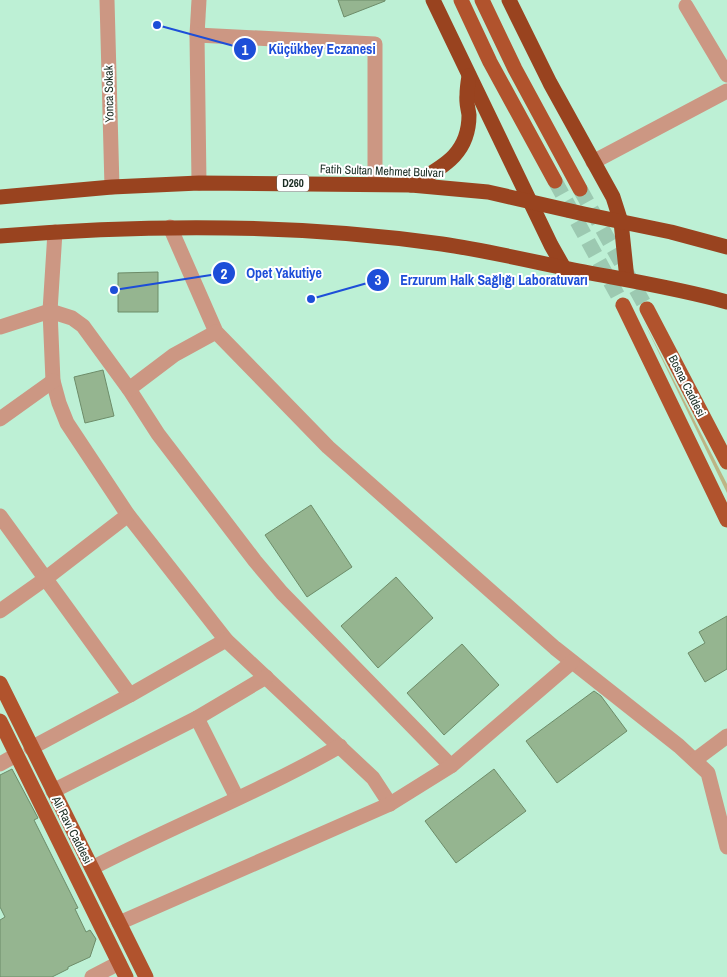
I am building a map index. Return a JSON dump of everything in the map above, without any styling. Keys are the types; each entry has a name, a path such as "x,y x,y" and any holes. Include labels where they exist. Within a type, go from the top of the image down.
{"highway":[{"path":"433,0 551,245 564,268"},
{"path":"509,0 550,83 613,197 621,222 627,279"},
{"path":"411,185 443,167 456,156 463,145 468,132 469,114 466,95 469,76"},
{"name":"Fatih Sultan Mehmet Bulvarı","path":"0,197 112,187 199,183 411,185 488,192 671,232 727,247"},
{"path":"0,236 170,228 253,228 381,237 502,254 564,268 683,290 727,302"}],"main road":[{"path":"461,0 490,62 555,181"},
{"path":"482,0 516,69 580,189"},
{"path":"623,305 727,520"},
{"name":"Bosna Caddesi","path":"647,309 727,462"},
{"name":"Ali Ravi Caddesi","path":"0,683 146,977"},
{"name":"Ali Ravi Caddesi","path":"0,721 126,977"}],"street":[{"name":"Yonca Sokak","path":"107,0 112,187"},
{"path":"199,0 197,35 199,183"},
{"path":"686,6 727,74"},
{"path":"197,35 375,44 375,184"},
{"path":"593,162 727,91"},
{"path":"170,228 216,332 328,447 572,662 679,746 708,773 726,841"},
{"path":"55,232 50,311 53,381 59,404 67,423 128,515 226,640 373,778 390,804"},
{"path":"0,326 50,311 72,318 83,326 168,447 282,593 451,766"},
{"path":"129,389 174,355 216,332"},
{"path":"0,419 53,381"},
{"path":"0,611 128,515"},
{"path":"0,516 130,695"},
{"path":"31,748 130,695 226,640"},
{"path":"119,923 390,804 451,766 572,662"},
{"path":"53,791 197,718 266,677"},
{"path":"197,718 237,798"},
{"path":"694,760 727,736"},
{"path":"92,868 141,842 312,762 340,746"},
{"path":"0,764 16,755"},
{"path":"92,977 119,962"}],"shaded area":[{"path":"643,320 727,484 727,493"}],"building":[{"path":"338,0 385,0 385,1 344,17"},
{"path":"158,272 158,312 118,312 118,273"},
{"path":"103,370 114,416 85,423 74,377"},
{"path":"311,505 352,567 307,597 265,535"},
{"path":"396,577 433,618 378,668 341,626"},
{"path":"727,616 727,669 705,682 688,653 705,643 699,632"},
{"path":"462,644 499,685 444,735 407,693"},
{"path":"594,691 601,696 627,731 557,783 526,741"},
{"path":"12,769 38,818 34,820 78,908 75,909 86,932 90,930 96,939 90,957 52,977 0,977 0,920 5,917 0,907 0,775"},
{"path":"494,769 526,811 456,863 425,821"}],"tunnel":[{"path":"555,181 623,305"},
{"path":"580,189 647,309"}],"place":[{"name":"Küçükbey Eczanesi","path":"157,25"},
{"name":"Opet Yakutiye","path":"114,290"},
{"name":"Erzurum Halk Sağlığı Laboratuvarı","path":"311,299"}]}
